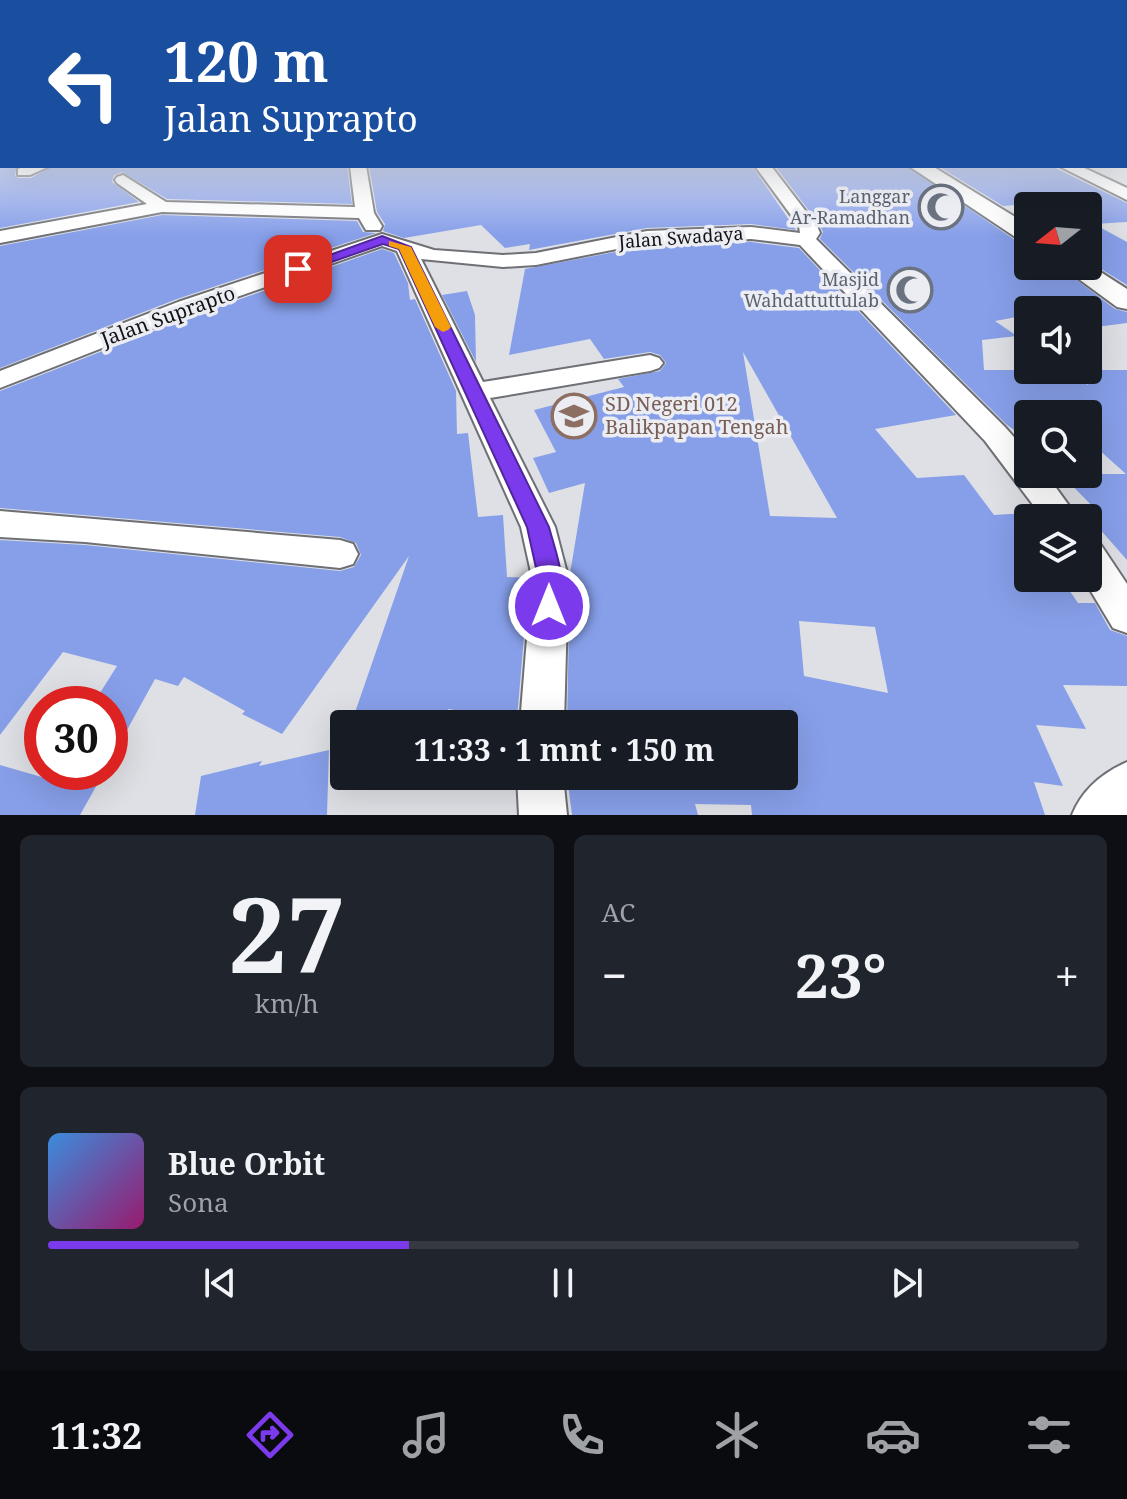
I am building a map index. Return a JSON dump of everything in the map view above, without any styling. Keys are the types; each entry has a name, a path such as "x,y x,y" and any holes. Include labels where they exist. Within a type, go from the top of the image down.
{"street":[{"path":"24,172 36,168"},
{"path":"358,168 365,213 393,243 474,392 538,527 550,577 543,710"},
{"path":"764,168 808,226 810,233 806,240 1014,457"},
{"path":"922,168 1014,226"},
{"path":"1071,168 1127,195"},
{"path":"123,180 162,207"},
{"path":"0,237 162,207 365,213"},
{"name":"Jalan Swadaya","path":"393,243 456,260 503,261 536,259 647,237 751,233 806,240"},
{"name":"Jalan Suprapto","path":"0,380 186,307 393,243"},
{"path":"1095,280 1127,301"},
{"path":"474,392 650,363"},
{"path":"0,524 85,529 340,554"},
{"path":"1102,577 1127,616"},
{"path":"1096,815 1127,786"},
{"path":"541,790 543,815"}],"building":[{"path":"0,168 17,168 15,175 18,178 31,178 49,168 347,168 352,204 167,199 122,172 114,175 112,182 139,202 0,228"},
{"path":"369,168 753,168 796,230 751,224 647,228 529,250 530,244 505,248 481,225 404,238 383,231 385,224 377,212"},
{"path":"777,168 909,168 1014,239 1014,280 1077,280 1098,296 1014,296 1014,318 995,321 1014,336 982,340 984,370 1014,370 1014,384 1088,385 1102,384 1102,370 1127,370 1127,560 1102,532 1102,504 1090,504 1075,488 1102,488 1102,474 1126,474 1102,453 1102,400 1014,400 1014,430 820,239 823,232"},
{"path":"941,168 1055,168 1127,203 1127,222 1102,224 1102,192 1014,192 1014,205 1003,206"},
{"path":"162,215 357,221 363,232 376,233 177,299 0,368 0,246"},
{"path":"1102,228 1127,242 1127,285 1102,270"},
{"path":"751,242 799,248 956,415 875,429 917,478 964,475 994,515 1014,514 1014,592 1071,592 1078,603 1095,603 1110,630 1127,636 1127,686 1063,685 1086,729 1036,725 1063,786 1034,782 1045,815 752,815 751,805 695,804 698,815 572,815 569,790 798,790 798,710 567,710 570,574 585,483 549,493 533,458 556,452 534,410 624,387 618,379 660,371 666,363 660,355 650,352 604,359 590,339 509,355 525,269 647,246","holes":["743,352 837,518 770,516","799,621 875,627 888,693 804,676"]},
{"path":"382,249 394,253 408,283 410,300 415,299 456,391 457,434 468,433 478,517 503,515 507,577 529,578 518,710 356,710 409,556 282,734 242,714 245,711 184,677 178,686 155,679 128,728 128,686 104,686 117,666 63,652 37,686 24,686 24,703 0,735 0,540 85,545 340,571 354,567 361,555 356,543 340,537 0,508 0,391 195,315"},
{"path":"467,291 475,315 476,362 442,295"},
{"path":"1102,299 1115,309 1127,312 1127,323 1102,326"},
{"path":"329,750 327,815 195,815 201,776 262,761 259,766"},
{"path":"0,765 24,772 24,790 94,790 80,815 0,815"}],"slow traffic":[{"path":"393,243 405,247 443,327"}],"place":[{"name":"Langgar Ar-Ramadhan","path":"941,207"},
{"name":"Masjid Wahdattuttulab","path":"910,290"},
{"name":"SD Negeri 012 Balikpapan Tengah","path":"574,416"}],"route":[{"path":"298,269 382,240 405,247 538,527 550,577 549,606"}]}
